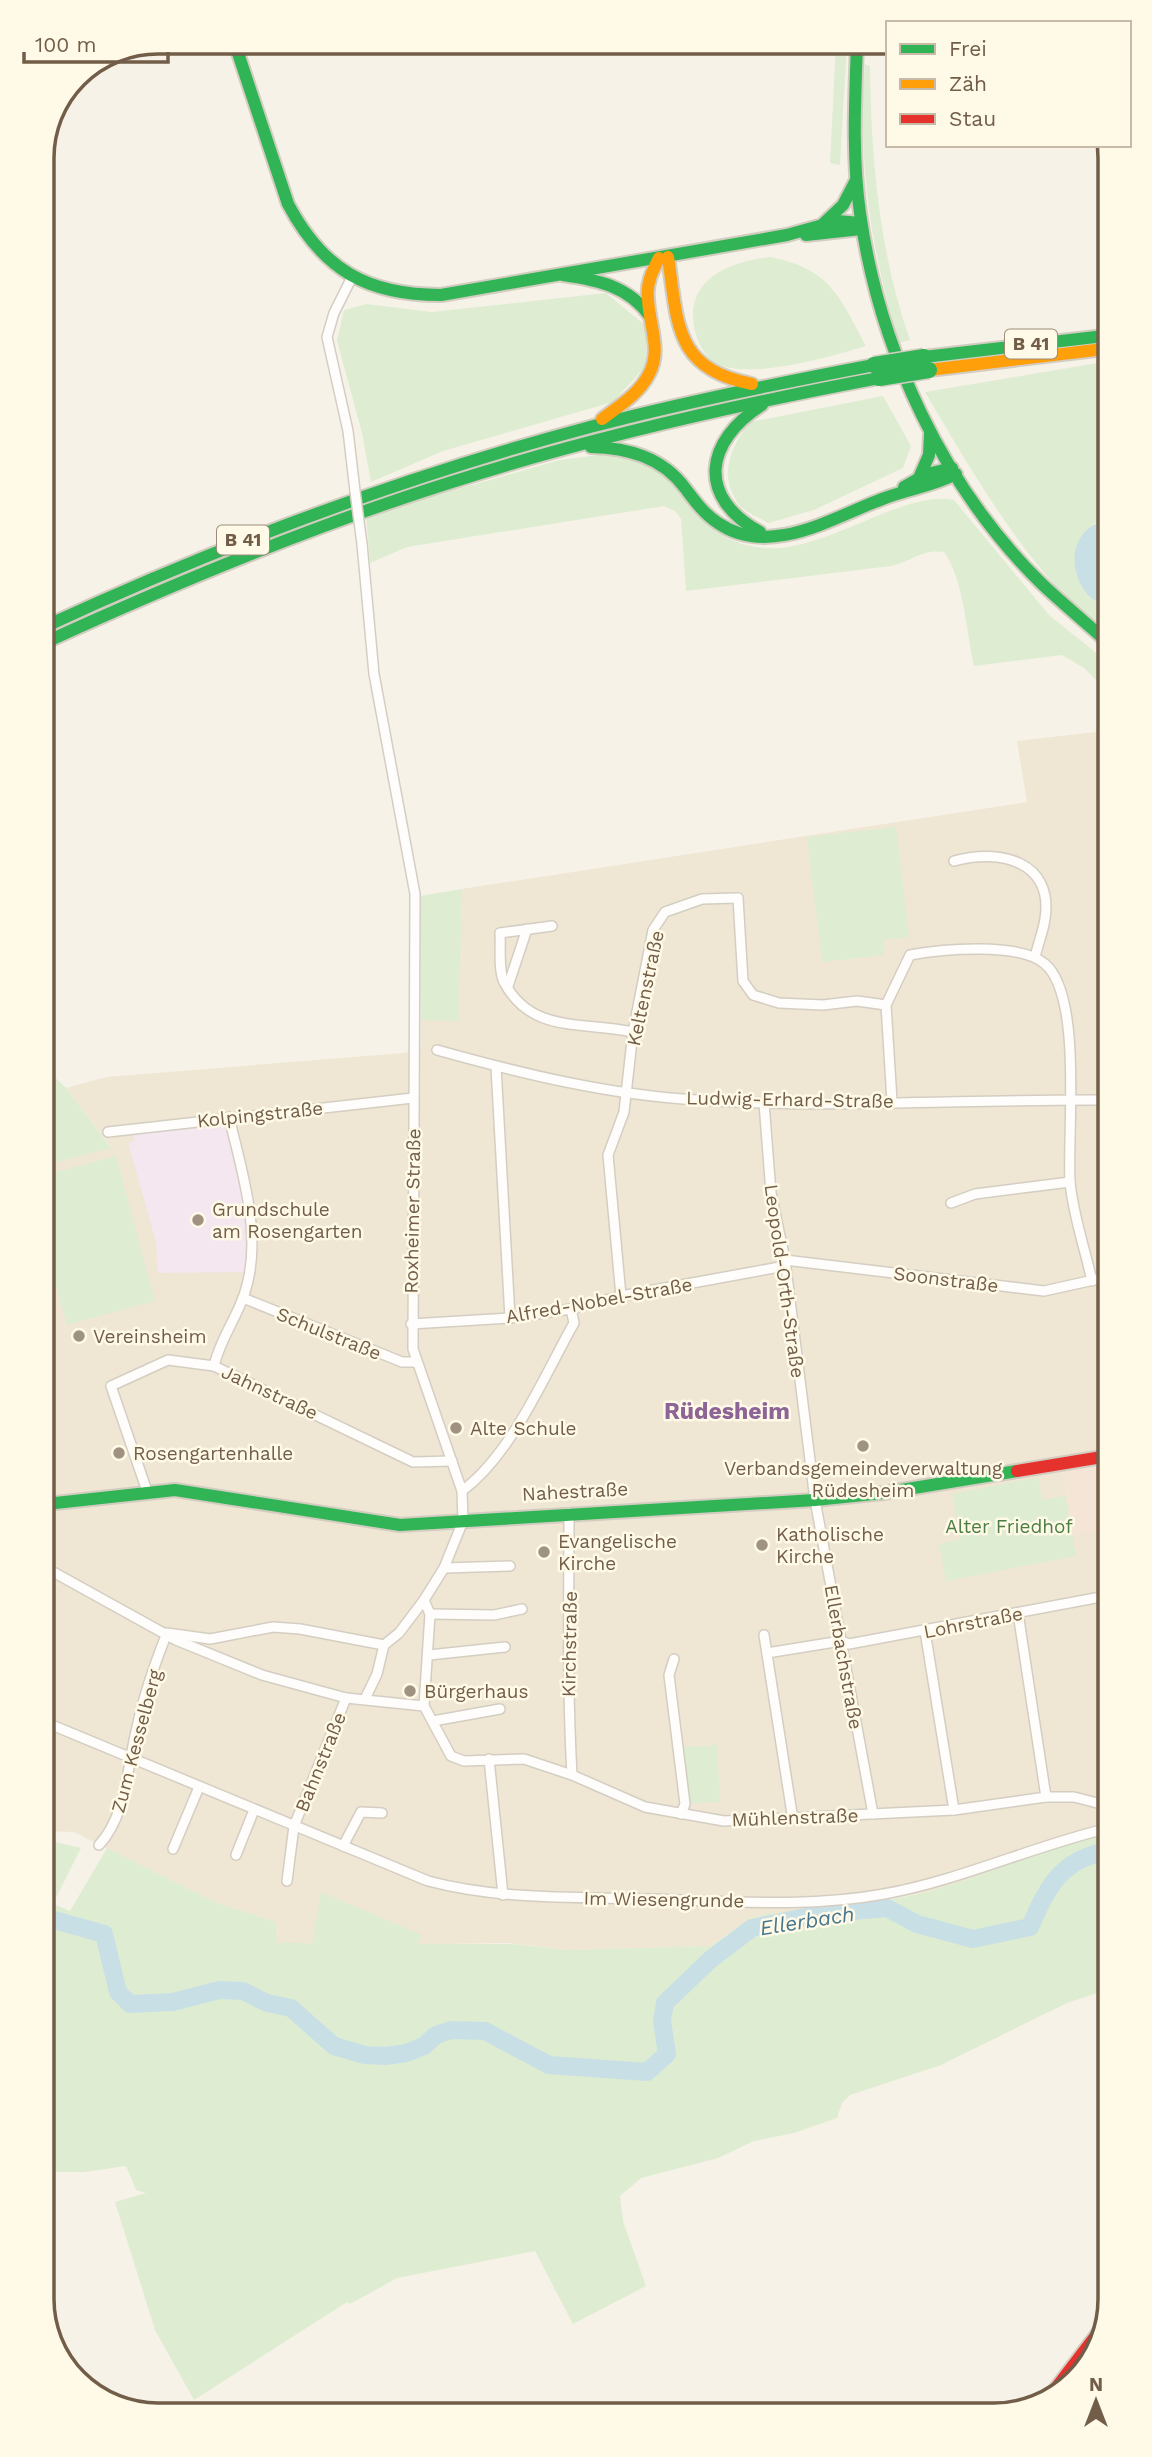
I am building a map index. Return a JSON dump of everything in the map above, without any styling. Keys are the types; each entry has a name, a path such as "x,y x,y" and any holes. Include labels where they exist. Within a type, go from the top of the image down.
{"main road":[{"path":"238,54 294,216 316,249 351,279 391,293 429,296 788,235 861,226"},
{"path":"856,54 852,122 855,182 861,226 880,312 905,383 930,434 981,512 1046,590 1098,634"},
{"path":"822,225 844,205 855,182"},
{"path":"788,235 844,221 861,226"},
{"name":"B 41","path":"588,427 628,403 645,384 656,358 647,285 664,257"},
{"name":"B 41","path":"664,257 680,331 694,360 709,372 726,380 771,391"},
{"path":"563,275 600,281 623,289 641,303 653,322"},
{"name":"B 41","path":"54,623 180,566 297,519 447,467 588,427 877,372 1098,337"},
{"name":"B 41","path":"926,364 1098,350"},
{"name":"B 41","path":"54,638 184,579 425,489 561,448 771,391"},
{"name":"B 41","path":"771,391 730,429 717,455 716,474 720,493 736,517 752,529 780,536"},
{"path":"919,478 929,455 930,434"},
{"name":"B 41","path":"561,448 608,447 638,452 672,472 699,507 722,526 750,536 780,536"},
{"path":"887,497 919,478 954,471"},
{"path":"780,536 817,526 887,497 937,484 954,471"},
{"name":"Nahestraße","path":"54,1503 175,1490 400,1525 815,1500 883,1493 1098,1458"}],"street":[{"name":"Roxheimer Straße","path":"351,279 334,313 327,337 348,431 374,674 415,894 411,1324 416,1362 462,1491 463,1521"},
{"path":"954,861 974,856 1008,859 1025,864 1032,871 1043,890 1046,917 1035,957"},
{"name":"Keltenstraße","path":"621,1296 608,1155 624,1112 633,1032 653,930 665,912 702,899 738,898 743,982 753,995 779,1003 823,1005 857,1001 886,1005"},
{"path":"552,926 499,933 503,981 518,1005 539,1019 600,1024 633,1032"},
{"path":"508,986 527,929"},
{"path":"892,1101 886,1005 911,955 949,948 1035,957 1048,966 1058,988 1071,1044 1070,1182 1092,1281"},
{"name":"Ludwig-Erhard-Straße","path":"438,1050 562,1083 626,1093 764,1103 1098,1100"},
{"path":"496,1067 510,1318"},
{"name":"Kolpingstraße","path":"108,1132 413,1098"},
{"name":"Leopold-Orth-Straße","path":"764,1103 771,1193 785,1263 815,1500"},
{"path":"214,1366 218,1347 243,1298 253,1255 246,1194 229,1117"},
{"path":"951,1203 975,1194 1070,1182"},
{"name":"Alfred-Nobel-Straße","path":"411,1324 510,1318 571,1309 621,1296 785,1263"},
{"name":"Soonstraße","path":"785,1263 1044,1291 1098,1280"},
{"name":"Schulstraße","path":"243,1298 402,1362 416,1362"},
{"path":"462,1491 489,1466 519,1421 574,1323 571,1309"},
{"name":"Jahnstraße","path":"148,1491 111,1387 168,1360 214,1366 413,1462 452,1461"},
{"name":"Ellerbachstraße","path":"815,1500 873,1814"},
{"name":"Kirchstraße","path":"569,1513 570,1581 567,1617 572,1775"},
{"path":"365,1699 377,1674 384,1645 399,1633 424,1600 444,1568 463,1521"},
{"path":"444,1568 510,1566"},
{"path":"54,1572 176,1640 262,1675 346,1698 424,1706 430,1614 424,1600"},
{"name":"Lohrstraße","path":"766,1653 841,1641 849,1644 925,1632 1018,1612 1098,1601"},
{"path":"430,1614 494,1615 522,1609"},
{"path":"1018,1612 1046,1797"},
{"path":"167,1633 210,1639 272,1627 300,1629 384,1645"},
{"path":"925,1632 954,1810"},
{"name":"Zum Kesselberg","path":"99,1845 111,1832 120,1809 143,1705 167,1633"},
{"path":"764,1635 793,1820"},
{"path":"429,1655 505,1647"},
{"path":"674,1659 669,1675 685,1804 681,1814"},
{"name":"Bahnstraße","path":"294,1826 346,1698"},
{"name":"Mühlenstraße","path":"424,1706 451,1756 464,1761 524,1759 572,1775 645,1807 724,1821 793,1820 954,1810 1046,1797 1073,1797 1098,1803"},
{"path":"433,1721 500,1709"},
{"name":"Im Wiesengrunde","path":"54,1726 428,1881 503,1895 747,1902 855,1898 954,1878 1098,1832"},
{"path":"489,1759 503,1895"},
{"path":"173,1849 199,1787"},
{"path":"236,1854 254,1810"},
{"path":"343,1846 361,1812 382,1813"},
{"path":"287,1881 294,1826"}],"shaded area":[{"path":"1098,732 1098,1466 1063,1472 1074,1534 1098,1530 1098,1833 1053,1843 987,1873 928,1892 795,1915 770,1913 749,1919 711,1946 569,1950 507,1943 299,1946 286,1942 277,1945 276,1922 217,1903 74,1832 54,1831 54,1163 111,1147 66,1088 107,1077 404,1053 421,1049 421,1020 459,1020 462,889 1027,802 1017,741"},
{"path":"225,1124 244,1204 248,1236 247,1272 158,1273 156,1242 128,1143 134,1141 134,1132"},
{"path":"1098,1466 1098,1531 1074,1535 1063,1471"}],"green space":[{"path":"835,54 846,54 840,165 830,163"},
{"path":"865,64 870,66 872,136 884,239 899,307 910,340 899,343 881,274 868,205 863,135"},
{"path":"770,257 790,262 820,277 840,299 866,346 812,361 767,368 728,367 710,359 698,340 693,313 702,286 725,269"},
{"path":"606,293 646,326 646,366 613,402 443,451 371,482 362,433 337,341 344,310 367,304 432,312"},
{"path":"1098,363 1098,522 1093,524 1085,592 1098,602 1098,626 1053,583 1028,553 983,488 925,392"},
{"path":"883,396 911,446 903,468 814,510 768,523 739,505 729,483 729,462 737,442 750,422"},
{"path":"607,454 634,459 655,469 718,532 738,543 765,548 788,547 813,541 912,504 934,499 954,500 1049,615 1098,654 1098,682 1084,668 1062,655 974,666 964,606 956,576 944,552 923,554 891,566 686,591 681,519 675,511 664,506 407,547 370,563 366,515 560,460"},
{"path":"896,827 909,937 883,940 884,955 822,962 807,837"},
{"path":"462,889 459,1021 421,1020 420,896"},
{"path":"54,1077 66,1088 111,1148 54,1163"},
{"path":"116,1156 155,1301 67,1325 54,1278 54,1173"},
{"name":"Alter Friedhof","path":"1038,1477 1042,1500 1065,1496 1076,1556 946,1581 939,1544 961,1539 952,1494"},
{"path":"717,1745 720,1802 685,1804 679,1747"},
{"path":"1098,1835 1098,1993 1067,2003 941,2065 850,2095 842,2103 837,2118 794,2133 754,2141 718,2158 641,2178 620,2196 623,2221 646,2286 573,2324 535,2251 397,2278 350,2304 347,2302 194,2400 155,2330 115,2202 146,2193 136,2190 126,2166 84,2172 54,2172 54,1904 70,1911 107,1848 217,1903 276,1922 277,1944 312,1944 321,1892 422,1935 417,1944 512,1944 569,1950 711,1946 749,1919 770,1913 795,1915 847,1908 928,1892 987,1873 1053,1843 1048,1851 1059,1842"},
{"path":"54,1842 81,1848 54,1902"}],"water":[{"path":"1098,523 1098,602 1084,590 1075,569 1074,559 1079,539"}],"waterway":[{"name":"Ellerbach","path":"54,1920 104,1934 118,1992 130,2004 173,2002 219,1990 243,1991 267,2003 291,2008 334,2046 365,2055 406,2053 424,2046 436,2035 451,2030 485,2031 549,2065 647,2072 667,2054 662,2021 665,2003 711,1959 752,1928 820,1914 887,1908 917,1924 973,1939 1030,1927 1043,1899 1058,1877 1079,1860 1098,1854"}],"traffic: fast":[{"path":"238,54 288,204 302,227 332,262 369,284 391,290 441,295 787,235 837,221 860,223"},
{"path":"857,54 857,192 869,264 900,365 946,460 974,504 1042,584 1098,634"},
{"path":"824,223 843,205 855,182"},
{"path":"806,235 861,229"},
{"path":"563,275 588,279 622,291 650,316"},
{"path":"924,357 1098,337"},
{"path":"874,365 924,357"},
{"path":"54,623 245,541 450,468 661,409 874,365"},
{"path":"879,378 929,370"},
{"path":"54,638 245,556 452,482 664,423 879,378"},
{"path":"760,532 739,518 725,502 717,486 716,469 719,452 729,435 743,419 762,405"},
{"path":"919,478 929,455 930,434"},
{"path":"591,447 631,452 655,462 676,477 700,507 718,523 738,533 759,537 802,531 885,498 939,482 956,474"},
{"path":"904,487 927,474 952,468"},
{"path":"54,1503 175,1490 400,1525 815,1500 883,1493 1017,1471"}],"traffic: slow":[{"path":"668,257 674,303 684,340 694,355 707,367 726,377 752,384"},
{"path":"602,419 640,388 653,365 655,347 648,288 659,258"},
{"path":"929,370 1098,350"}],"traffic: jam":[{"path":"1017,1471 1098,1458"}],"place":[{"name":"Grundschule am Rosengarten","path":"198,1220"},
{"name":"Vereinsheim","path":"79,1336"},
{"name":"Alte Schule","path":"456,1428"},
{"name":"Verbandsgemeindeverwaltung Rüdesheim","path":"863,1446"},
{"name":"Rosengartenhalle","path":"119,1453"},
{"name":"Katholische Kirche","path":"762,1545"},
{"name":"Evangelische Kirche","path":"544,1552"},
{"name":"Bürgerhaus","path":"410,1691"}],"district":[{"name":"Rüdesheim","path":"727,1411"}]}
